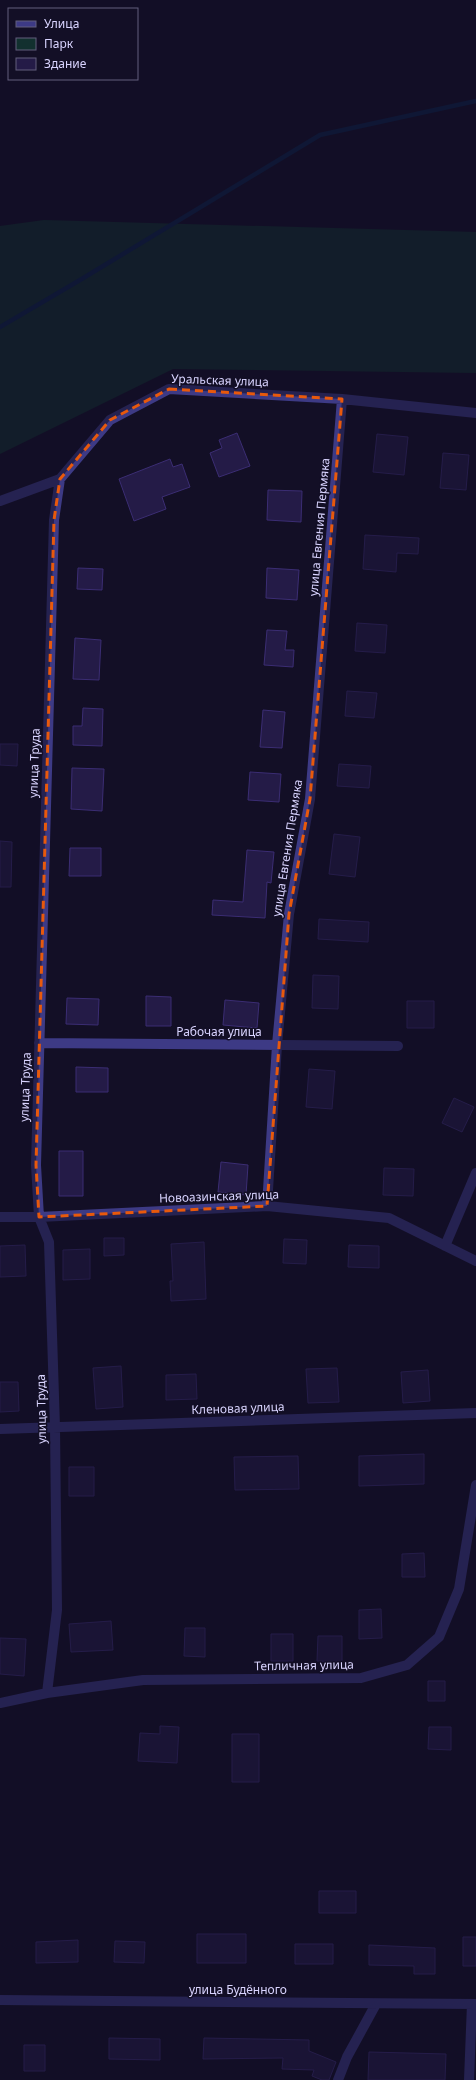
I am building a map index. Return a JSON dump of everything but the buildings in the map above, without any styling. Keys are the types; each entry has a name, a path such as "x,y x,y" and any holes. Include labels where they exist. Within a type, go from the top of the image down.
{"street":[{"name":"Уральская улица","path":"0,501 60,479 110,420 169,388 342,398 476,413"},
{"name":"улица Евгения Пермяка","path":"267,1206 277,1045 289,914 310,799 342,398"},
{"name":"улица Труда","path":"46,1693 57,1610 55,1427 49,1242 39,1217 36,1165 54,520 60,479"},
{"name":"Рабочая улица","path":"39,1043 398,1046"},
{"path":"445,1246 476,1173"},
{"name":"Новоазинская улица","path":"0,1216 39,1217 267,1206 389,1218 476,1261"},
{"name":"Кленовая улица","path":"0,1429 476,1413"},
{"name":"Тепличная улица","path":"0,1703 46,1693 144,1680 361,1678 407,1665 439,1637 459,1589 476,1485"},
{"name":"улица Будённого","path":"0,2000 474,2004"},
{"path":"338,2080 347,2057 376,2004"},
{"path":"469,2080 474,2004"}],"highlighted area":[{"path":"169,389 342,399 310,799 289,914 267,1206 39,1217 36,1165 54,520 60,479 110,420"}],"green space":[{"path":"44,220 476,232 476,373 173,369 0,454 0,226"}],"waterway":[{"path":"0,327 320,135 476,101"}]}
